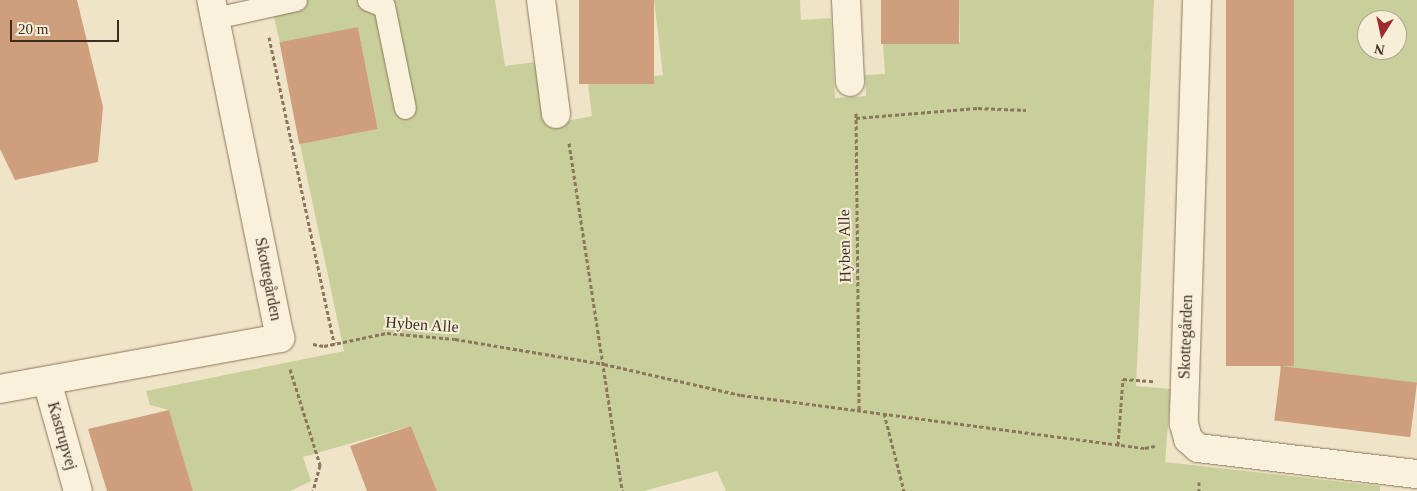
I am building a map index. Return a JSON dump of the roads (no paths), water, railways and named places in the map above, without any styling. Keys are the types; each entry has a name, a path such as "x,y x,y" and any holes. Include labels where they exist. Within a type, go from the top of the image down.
{"street":[{"path":"541,0 556,114"},
{"path":"846,0 850,82"},
{"name":"Skottegården","path":"1197,0 1184,424 1188,439 1198,448 1417,474"},
{"name":"Skottegården","path":"0,389 280,338 213,9"},
{"name":"Kastrupvej","path":"46,381 78,491"}],"lane":[{"path":"213,9 263,7 296,0"},
{"path":"368,0 384,6 405,108"}]}
